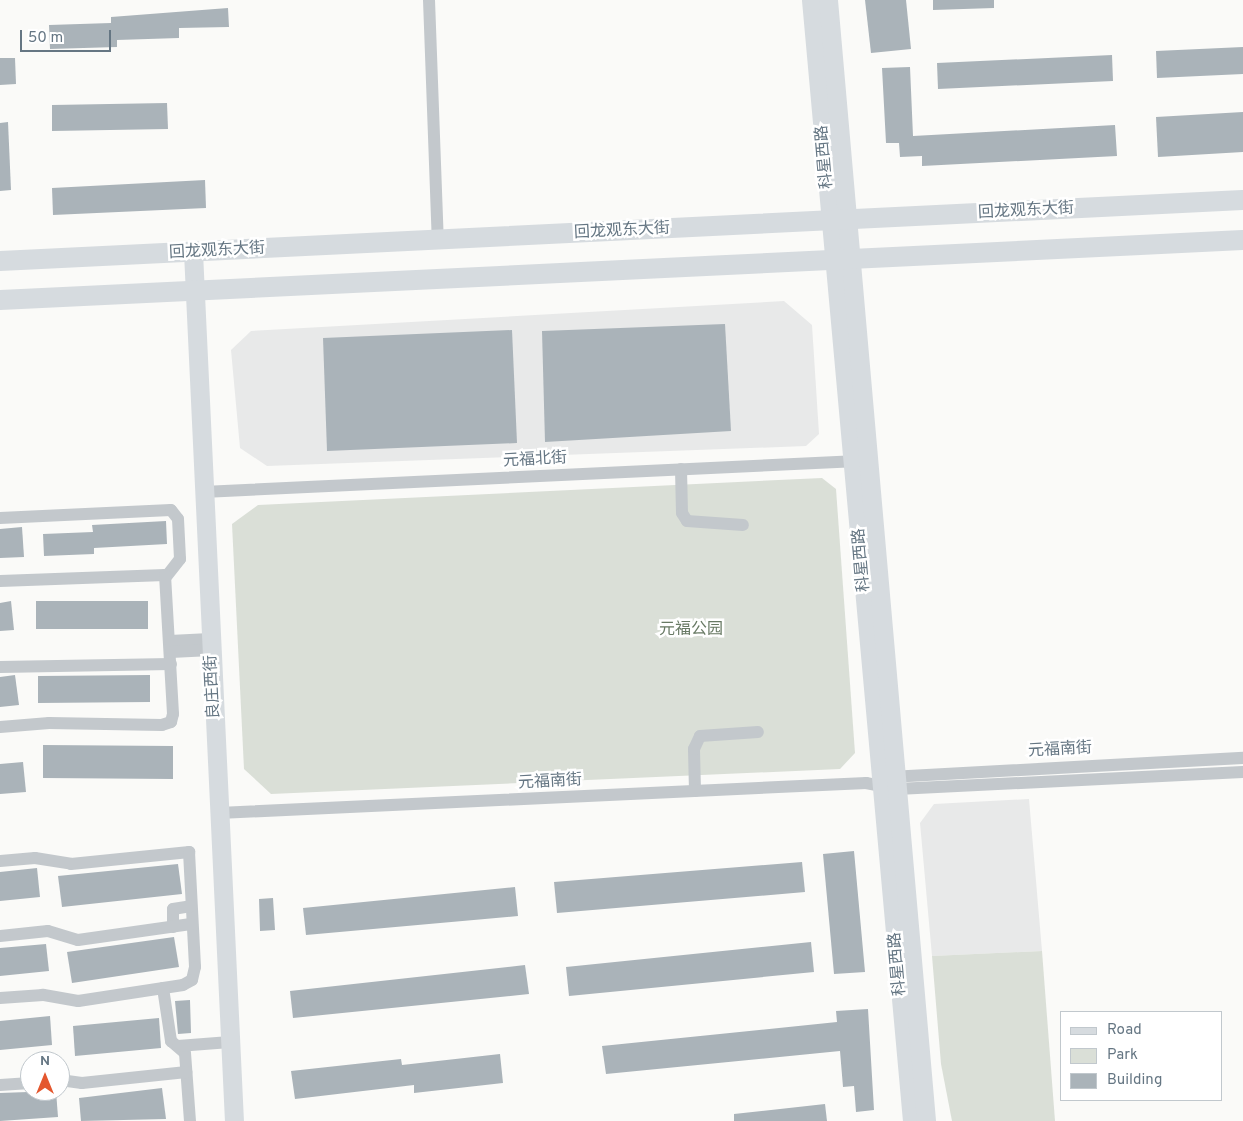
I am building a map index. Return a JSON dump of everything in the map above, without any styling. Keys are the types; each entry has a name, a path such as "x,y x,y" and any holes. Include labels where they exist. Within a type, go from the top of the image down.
{"main road":[{"name":"回龙观东大街","path":"0,261 1243,200"},
{"path":"0,300 1243,240"}],"street":[{"path":"429,0 438,240"},
{"name":"科星西路","path":"811,0 839,220 926,1121"},
{"name":"科星西路","path":"828,0 839,220"},
{"name":"良庄西街","path":"193,252 234,1121"},
{"name":"元福北街","path":"203,492 861,460"},
{"path":"681,469 682,513 687,521 696,525 743,525"},
{"path":"0,518 171,510 178,519 180,559 166,577 173,717 168,724 49,723 0,727"},
{"path":"0,581 166,577"},
{"path":"0,667 171,652 211,645"},
{"path":"695,791 694,749 700,736 758,732"},
{"name":"元福南街","path":"892,782 1243,758"},
{"name":"元福南街","path":"219,813 892,782 1243,772"},
{"name":"科星西路","path":"892,782 912,1121"},
{"path":"0,861 35,858 71,864 187,851 192,856 194,891 191,906 194,977 186,984 78,1001 43,995 0,998"},
{"path":"173,927 173,908 191,906"},
{"path":"0,936 48,931 78,940 191,924"},
{"path":"163,988 170,1038 182,1050 186,1072 190,1121"},
{"path":"182,1050 230,1046"},
{"path":"70,1081 82,1083 186,1072"},
{"path":"0,1085 20,1084"}],"shaded area":[{"path":"784,301 812,325 819,434 806,446 267,466 240,448 231,350 251,331"},
{"path":"1029,799 1042,951 932,956 920,823 934,804"}],"green space":[{"name":"元福公园","path":"822,478 836,489 855,753 840,769 271,794 244,769 232,524 258,505"},
{"path":"1042,951 1055,1121 952,1121 941,1064 932,956"}],"building":[{"path":"865,0 906,0 911,49 871,53"},
{"path":"933,0 994,0 994,8 933,10"},
{"path":"228,8 229,27 179,28 179,38 117,40 117,47 50,49 49,25 111,23 111,17"},
{"path":"1243,47 1243,74 1157,78 1156,51"},
{"path":"1112,55 1113,81 938,89 937,63"},
{"path":"0,58 15,58 16,84 0,85"},
{"path":"910,67 913,136 1115,125 1117,156 922,166 922,156 900,157 899,143 886,143 882,68"},
{"path":"167,103 168,129 52,131 52,105"},
{"path":"1243,112 1243,152 1158,157 1156,117"},
{"path":"8,122 11,190 0,191 0,123"},
{"path":"205,180 206,208 53,215 52,188"},
{"path":"725,324 731,431 545,442 542,331"},
{"path":"512,330 517,443 327,451 323,338"},
{"path":"166,521 167,544 94,548 94,554 44,556 43,534 93,532 92,525"},
{"path":"22,527 24,557 0,558 0,529"},
{"path":"11,601 14,630 0,631 0,603"},
{"path":"36,601 148,601 148,629 36,629"},
{"path":"15,675 19,705 0,707 0,677"},
{"path":"150,675 150,702 38,703 38,676"},
{"path":"43,745 173,746 173,779 43,778"},
{"path":"23,762 26,792 0,794 0,764"},
{"path":"854,851 865,972 834,974 823,854"},
{"path":"802,862 805,892 557,913 554,882"},
{"path":"178,864 182,894 62,907 58,876"},
{"path":"37,868 40,897 0,901 0,872"},
{"path":"515,887 518,916 306,935 303,908"},
{"path":"273,898 275,930 260,931 259,899"},
{"path":"174,937 179,967 72,983 67,952"},
{"path":"811,942 814,972 569,996 566,967"},
{"path":"46,944 49,971 0,976 0,948"},
{"path":"525,965 529,994 293,1018 290,991"},
{"path":"190,1000 191,1033 178,1034 175,1001"},
{"path":"868,1009 874,1110 856,1112 854,1086 843,1087 840,1051 606,1074 602,1046 837,1022 836,1011"},
{"path":"50,1016 52,1045 0,1050 0,1021"},
{"path":"159,1018 161,1048 75,1056 73,1026"},
{"path":"500,1054 503,1083 414,1093 414,1085 295,1099 291,1071 401,1059 402,1065"},
{"path":"162,1088 166,1119 81,1121 79,1098"},
{"path":"20,1092 20,1101 57,1101 58,1117 0,1121 0,1093"},
{"path":"825,1104 827,1121 734,1121 734,1114"}]}
